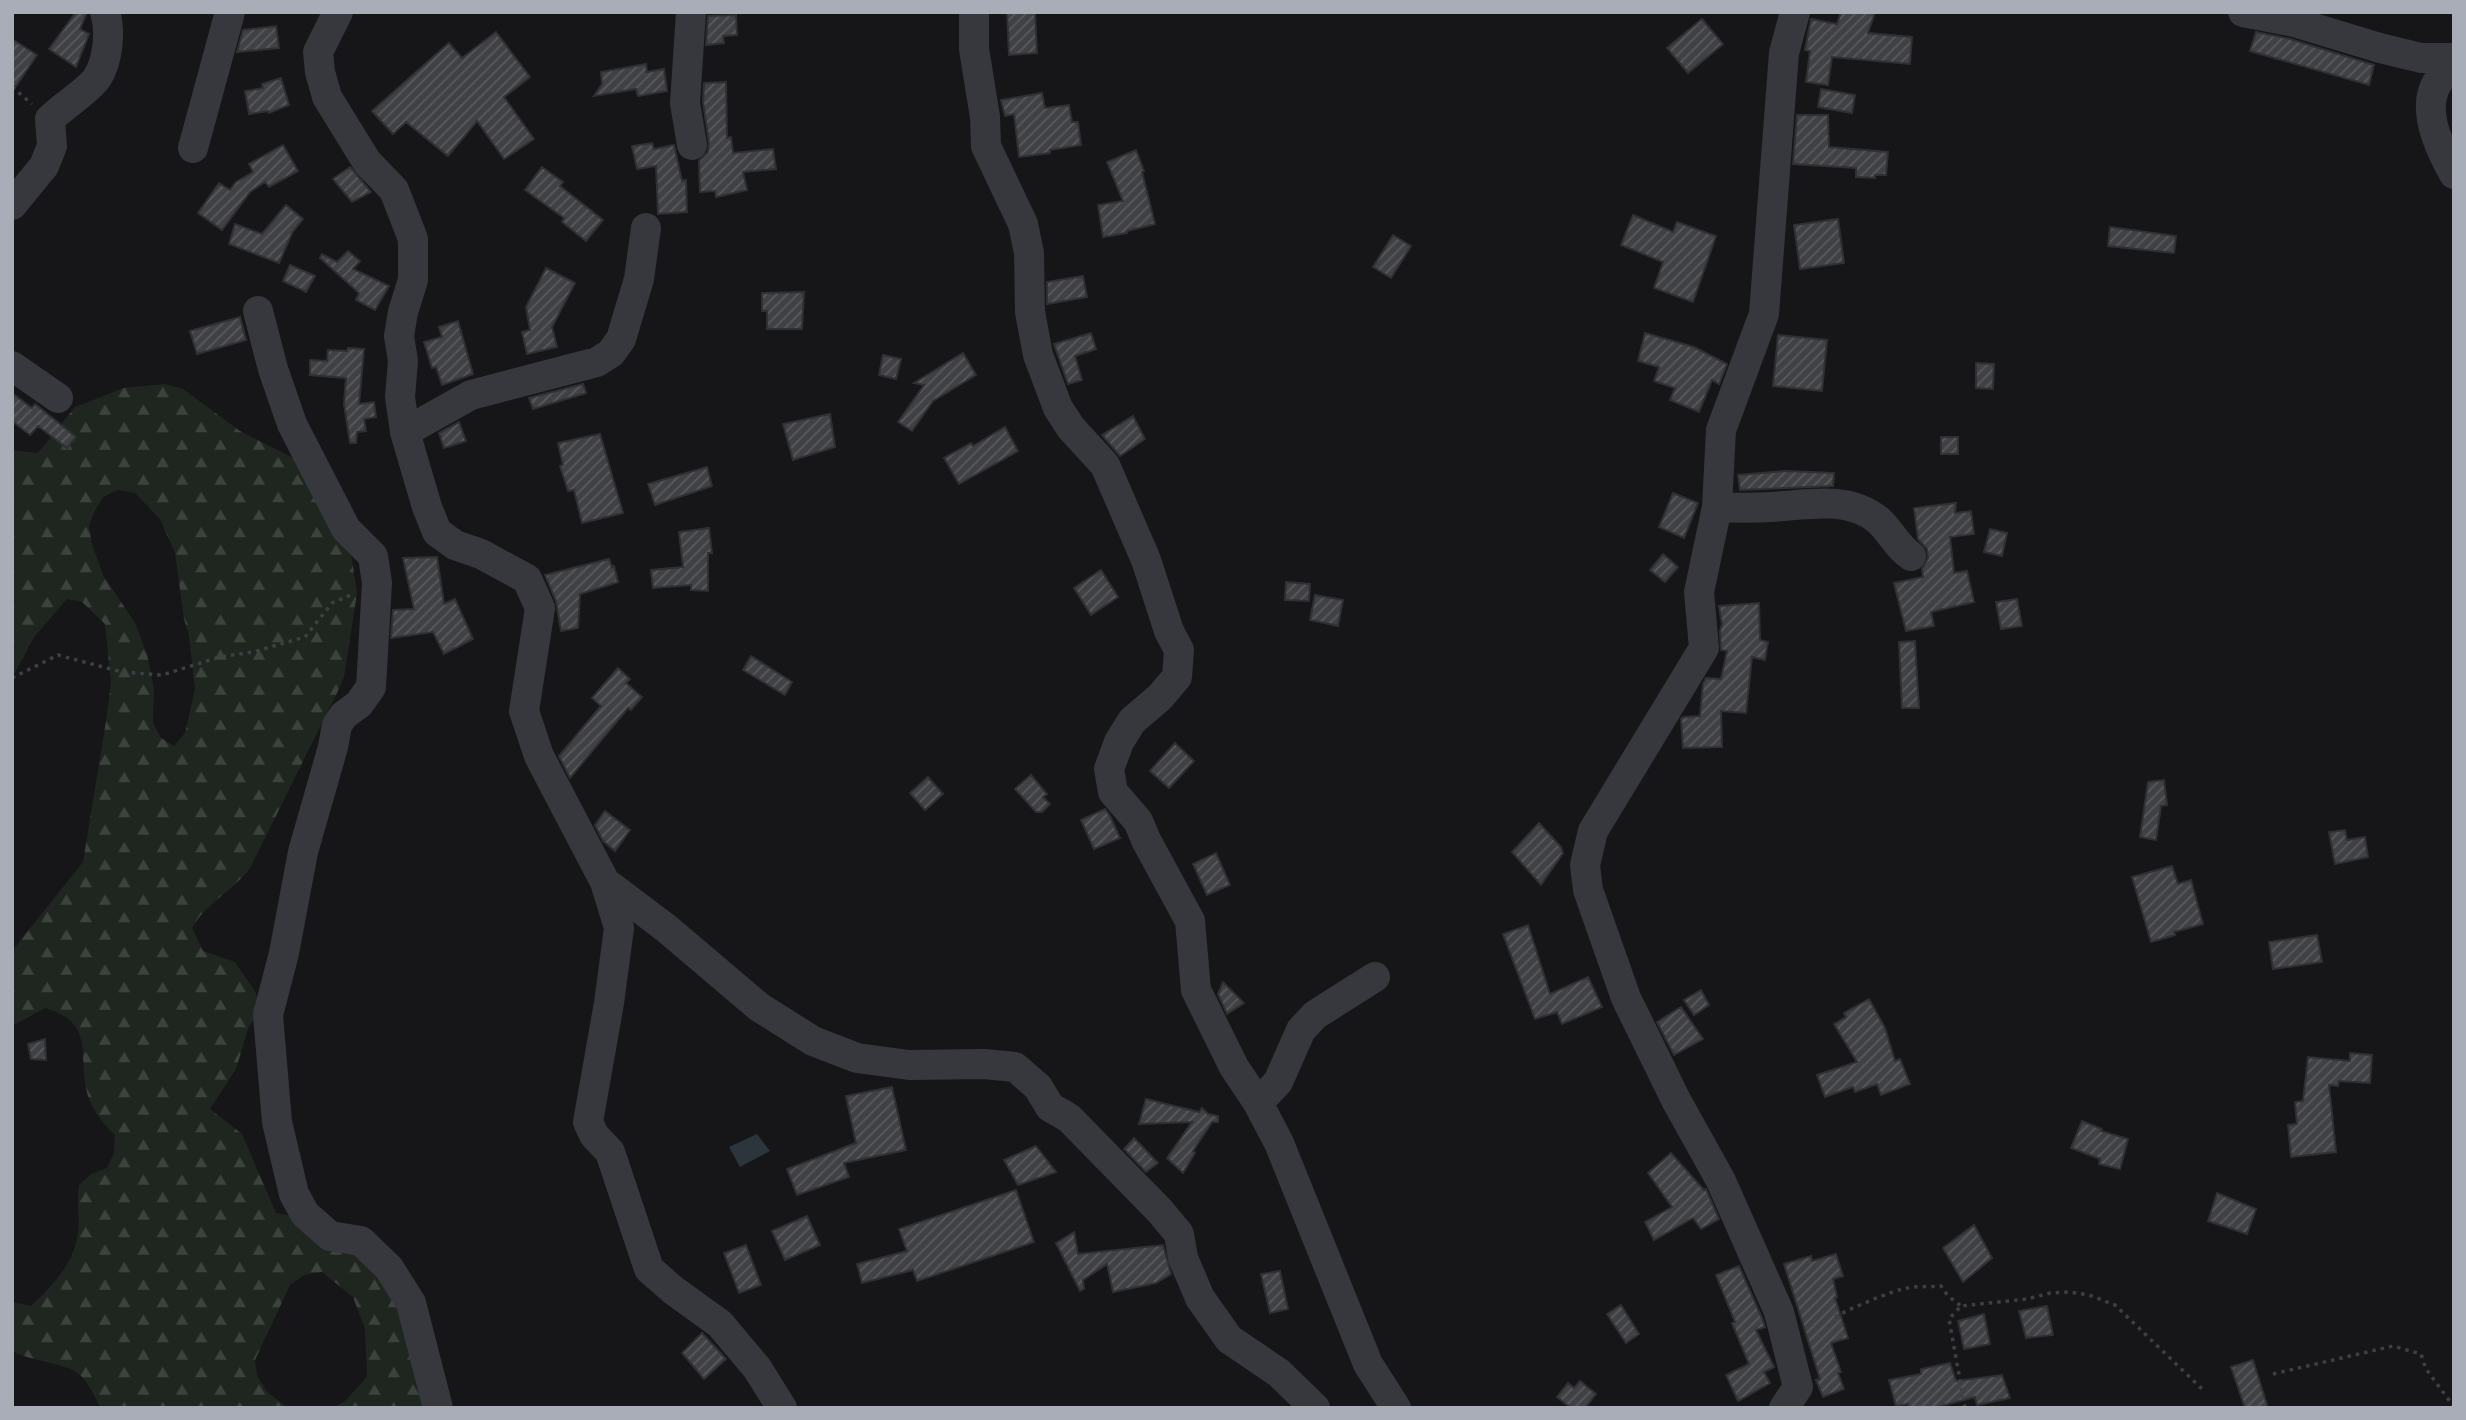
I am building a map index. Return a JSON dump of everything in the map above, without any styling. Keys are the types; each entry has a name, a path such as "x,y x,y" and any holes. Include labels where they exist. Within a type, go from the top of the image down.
{"street":[{"path":"12,205 44,166 52,146 50,119 97,79 106,54 108,22 105,12"},
{"path":"193,148 230,12"},
{"path":"338,12 318,52 327,97 367,162 394,190 413,239 413,280 399,336 402,361 400,397 405,432 427,507 437,532 454,545 481,554 527,579 540,608 524,711 539,756 605,882 619,928 588,1122 594,1135 610,1152 649,1269 720,1324 757,1368 782,1408"},
{"path":"691,12 685,103 692,145"},
{"path":"974,12 974,49 985,117 986,146 1023,224 1029,253 1030,312 1038,355 1059,408 1071,428 1105,465 1146,560 1169,631 1179,650 1177,677 1160,697 1132,721 1119,742 1109,769 1113,792 1138,821 1190,921 1196,989 1234,1067 1258,1103 1279,1143 1368,1364 1396,1408"},
{"path":"1784,1408 1798,1387 1779,1312 1721,1181 1676,1100 1626,998 1588,890 1585,865 1593,831 1704,648 1699,592 1717,507 1721,430 1764,314 1784,53 1795,12"},
{"path":"2243,12 2294,22 2421,58 2454,58"},
{"path":"2454,66 2443,73 2430,103 2433,134 2454,174"},
{"path":"405,432 471,395 597,362 611,353 621,339 639,279 646,228"},
{"path":"258,311 273,369 292,424 346,529 373,556 377,583 370,687 359,704 344,715 337,725 303,852 284,953 268,1015 277,1122 294,1194 305,1214 330,1236 361,1241 389,1268 411,1303 438,1408"},
{"path":"12,366 58,398"},
{"path":"1717,507 1835,503 1863,512 1878,521 1899,548 1911,556"},
{"path":"605,882 666,928 759,1007 813,1041 857,1058 909,1065 1016,1066 1038,1087 1050,1107 1069,1118 1179,1234 1183,1258 1200,1298 1229,1339 1279,1373 1315,1408"},
{"path":"1258,1103 1278,1082 1301,1030 1315,1015 1375,977"}],"path":[{"path":"12,678 58,655 122,672 162,675 220,657 253,652 305,637 332,603 377,583"},
{"path":"1835,1317 1848,1308 1906,1288 1941,1286 1948,1296 1961,1306"},
{"path":"1965,1408 1949,1319 1961,1306 2069,1292 2115,1305 2203,1391"},
{"path":"2273,1374 2393,1346 2404,1348 2421,1354 2426,1368 2454,1407"}],"green space":[{"path":"165,384 183,389 240,431 301,462 349,541 357,593 344,677 250,868 205,911 192,928 203,951 235,962 256,993 259,1010 248,1029 236,1069 210,1109 242,1134 276,1213 330,1223 401,1281 427,1408 332,1408 344,1402 367,1377 365,1329 353,1297 322,1272 304,1275 290,1285 255,1360 257,1376 268,1393 289,1408 101,1408 86,1382 75,1371 12,1351 12,1302 31,1306 53,1284 70,1259 78,1233 79,1185 91,1174 107,1168 114,1153 115,1135 101,1120 90,1101 81,1039 71,1021 45,1008 12,1026 12,951 83,862 111,682 105,624 82,602 67,599 34,637 12,678 12,450 38,453 75,407 124,388","holes":["118,490 135,493 160,519 175,553 184,619 189,636 195,689 185,733 174,746 161,738 153,723 154,689 147,654 135,623 103,575 89,527 103,497"]}],"shaded area":[{"path":"757,1134 770,1151 740,1167 729,1147"}],"building":[{"path":"76,12 87,12 80,29 89,34 76,67 49,49"},
{"path":"1007,12 1035,12 1037,53 1009,55"},
{"path":"1841,12 1875,12 1868,33 1912,37 1910,64 1832,57 1828,85 1806,82 1810,51 1805,50 1811,19 1837,24"},
{"path":"736,15 737,35 723,36 724,43 706,45 708,16"},
{"path":"1702,19 1723,44 1688,73 1667,48"},
{"path":"276,26 279,48 237,52 243,30"},
{"path":"496,32 530,77 504,97 534,139 504,159 477,121 448,156 406,122 393,134 372,111 449,43 462,58"},
{"path":"2256,32 2290,39 2374,65 2369,85 2250,51"},
{"path":"12,39 37,55 12,92"},
{"path":"646,64 647,72 664,69 667,91 638,96 636,89 594,96 602,84 601,72"},
{"path":"281,78 289,105 269,113 249,114 245,91 263,88 262,84"},
{"path":"726,82 727,138 731,137 733,153 773,149 776,169 743,172 747,190 716,197 715,191 700,192 699,161 708,152 709,143 703,102 704,83"},
{"path":"1821,89 1855,95 1852,113 1818,107"},
{"path":"1042,93 1045,108 1069,105 1072,122 1078,122 1081,145 1019,157 1014,114 1005,116 1001,100"},
{"path":"1797,115 1828,115 1829,147 1888,152 1886,175 1875,175 1875,178 1856,177 1856,168 1793,164"},
{"path":"652,143 654,149 674,145 682,181 686,180 687,212 658,214 656,166 637,169 632,146"},
{"path":"283,145 298,171 269,187 265,182 250,192 222,230 198,213 219,183 230,190 236,182 253,172 249,164"},
{"path":"1136,150 1144,171 1142,172 1155,224 1103,237 1098,205 1123,201 1107,162"},
{"path":"350,167 371,192 352,202 333,179"},
{"path":"542,167 563,182 560,186 603,220 586,241 562,222 564,218 525,190"},
{"path":"286,205 303,219 292,233 279,263 229,244 235,224 262,234"},
{"path":"1633,215 1673,232 1677,222 1716,236 1693,302 1654,288 1663,262 1621,245"},
{"path":"1838,219 1844,263 1800,269 1794,225"},
{"path":"2110,227 2176,236 2174,253 2108,246"},
{"path":"1393,235 1411,246 1391,278 1373,267"},
{"path":"348,251 360,261 353,269 389,286 375,310 356,300 359,293 320,258 322,254 337,262"},
{"path":"290,265 315,276 306,292 283,281"},
{"path":"546,268 575,283 552,327 557,347 527,354 522,332 530,330 526,307"},
{"path":"1083,276 1087,297 1047,304 1047,282"},
{"path":"804,292 802,329 767,329 767,311 762,311 762,293"},
{"path":"240,317 246,340 197,354 190,331"},
{"path":"458,321 473,374 442,385 436,367 432,368 424,342 442,337 439,327"},
{"path":"1091,333 1096,349 1075,356 1082,380 1068,384 1054,344"},
{"path":"1645,333 1694,347 1727,364 1719,384 1712,380 1699,412 1670,400 1675,388 1654,381 1659,367 1638,361"},
{"path":"1778,335 1827,340 1822,391 1773,386"},
{"path":"348,348 364,349 359,404 374,402 376,417 364,419 366,431 357,432 356,443 350,443 344,404 346,378 310,375 310,360 327,361 328,350 347,351"},
{"path":"963,353 976,375 933,401 912,431 898,422 924,385 914,383"},
{"path":"883,355 901,359 896,379 879,375"},
{"path":"1976,363 1994,364 1993,389 1976,388"},
{"path":"583,384 586,393 533,409 529,398"},
{"path":"12,393 32,408 35,404 76,437 67,448 38,426 30,435 12,421"},
{"path":"830,414 835,447 793,460 783,424"},
{"path":"1133,416 1145,439 1120,456 1102,435"},
{"path":"459,422 466,441 444,448 439,433"},
{"path":"1005,427 1018,451 959,484 944,458 971,443 973,446"},
{"path":"600,434 623,513 582,523 574,490 568,491 560,466 563,465 558,443"},
{"path":"1941,437 1958,437 1958,454 1941,454"},
{"path":"707,467 712,486 655,505 648,484"},
{"path":"1785,471 1834,473 1833,486 1740,490 1738,475"},
{"path":"1673,493 1698,503 1684,538 1659,527"},
{"path":"1956,503 1955,513 1971,511 1974,534 1950,537 1954,573 1967,571 1974,602 1931,612 1934,626 1906,631 1894,583 1923,577 1922,569 1928,558 1927,549 1918,539 1914,508"},
{"path":"709,528 712,553 708,553 708,591 691,590 691,585 653,588 651,570 683,567 679,532"},
{"path":"1990,529 2007,533 2002,556 1984,552"},
{"path":"1663,554 1678,567 1665,582 1650,570"},
{"path":"437,557 444,604 455,599 473,639 444,654 433,632 391,638 393,610 414,609 403,558"},
{"path":"609,559 612,567 614,566 618,582 580,594 578,628 561,631 556,601 545,575"},
{"path":"1101,570 1118,597 1091,615 1074,588"},
{"path":"1286,582 1310,584 1309,601 1285,600"},
{"path":"1315,595 1343,600 1338,626 1310,620"},
{"path":"2017,599 2022,626 2001,629 1996,602"},
{"path":"1759,603 1760,640 1768,642 1765,660 1752,657 1746,713 1721,711 1722,747 1683,748 1681,719 1700,716 1706,678 1721,679 1727,651 1721,650 1722,624 1719,606"},
{"path":"1915,641 1919,708 1902,708 1899,642"},
{"path":"751,656 792,682 785,695 743,670"},
{"path":"618,668 630,679 626,683 642,697 631,710 628,708 570,778 559,756 601,706 592,698"},
{"path":"1175,743 1194,761 1169,788 1150,771"},
{"path":"1031,775 1047,794 1043,797 1050,804 1042,812 1036,812 1015,789"},
{"path":"928,777 943,794 925,810 910,793"},
{"path":"2164,780 2167,805 2161,806 2156,840 2140,837 2148,782"},
{"path":"1105,809 1120,838 1094,849 1081,820"},
{"path":"605,811 630,830 615,851 603,841 595,825"},
{"path":"1539,823 1561,847 1563,853 1541,885 1512,852"},
{"path":"2345,830 2347,840 2365,837 2368,857 2335,864 2329,832"},
{"path":"1216,853 1230,885 1207,895 1193,864"},
{"path":"2172,866 2178,884 2191,880 2203,924 2151,942 2132,877"},
{"path":"1528,925 1550,994 1588,977 1602,1007 1562,1024 1557,1012 1535,1019 1503,934"},
{"path":"2317,935 2322,962 2273,969 2269,942"},
{"path":"1223,982 1244,1003 1227,1014 1218,994"},
{"path":"1701,990 1709,1005 1694,1015 1684,1000"},
{"path":"1869,999 1885,1028 1895,1061 1900,1059 1910,1084 1881,1095 1877,1084 1855,1092 1853,1087 1825,1097 1817,1075 1857,1062 1834,1024 1846,1017 1844,1013"},
{"path":"1681,1007 1703,1039 1674,1055 1657,1022"},
{"path":"45,1039 46,1060 31,1059 28,1044"},
{"path":"2350,1053 2372,1055 2370,1083 2339,1081 2338,1086 2329,1085 2336,1152 2291,1157 2288,1125 2297,1124 2295,1102 2303,1101 2308,1057 2350,1061"},
{"path":"892,1087 906,1150 844,1163 849,1177 797,1195 787,1169 856,1143 846,1096"},
{"path":"1146,1099 1199,1112 1202,1108 1208,1114 1218,1116 1218,1122 1212,1122 1193,1151 1195,1153 1183,1173 1167,1158 1192,1122 1139,1124"},
{"path":"2082,1121 2102,1129 2101,1131 2128,1139 2120,1169 2099,1164 2100,1159 2071,1148"},
{"path":"1134,1138 1158,1163 1146,1172 1124,1149"},
{"path":"1036,1146 1056,1172 1018,1185 1004,1160"},
{"path":"1671,1153 1704,1190 1706,1189 1719,1219 1701,1229 1693,1218 1654,1240 1645,1222 1672,1207 1648,1173"},
{"path":"1016,1190 1034,1242 917,1281 913,1270 862,1283 857,1264 907,1251 899,1229"},
{"path":"2217,1193 2256,1209 2247,1234 2208,1221"},
{"path":"807,1216 820,1245 785,1260 772,1231"},
{"path":"1974,1225 1992,1258 1963,1282 1943,1248"},
{"path":"1074,1232 1078,1254 1163,1245 1171,1274 1156,1283 1113,1292 1107,1264 1083,1280 1084,1289 1080,1291 1056,1243"},
{"path":"746,1245 761,1285 739,1293 724,1253"},
{"path":"1836,1254 1843,1276 1833,1279 1835,1298 1848,1338 1831,1343 1844,1389 1823,1397 1816,1380 1820,1379 1784,1264 1811,1256 1812,1261"},
{"path":"1739,1266 1765,1327 1756,1330 1774,1367 1764,1372 1770,1383 1738,1401 1726,1375 1749,1364 1716,1275"},
{"path":"1280,1271 1288,1309 1270,1313 1261,1274"},
{"path":"1621,1305 1639,1334 1626,1343 1607,1314"},
{"path":"2047,1306 2053,1335 2026,1338 2019,1311"},
{"path":"1984,1314 1990,1344 1964,1349 1958,1321"},
{"path":"702,1333 726,1359 704,1379 682,1353"},
{"path":"2253,1360 2268,1408 2245,1408 2231,1367"},
{"path":"1950,1363 1956,1381 2002,1375 2010,1398 1977,1405 1975,1397 1934,1408 1908,1408 1908,1404 1896,1406 1889,1380 1921,1374 1921,1369"},
{"path":"1580,1381 1596,1394 1585,1408 1571,1408 1557,1397 1568,1383 1574,1388"}]}
